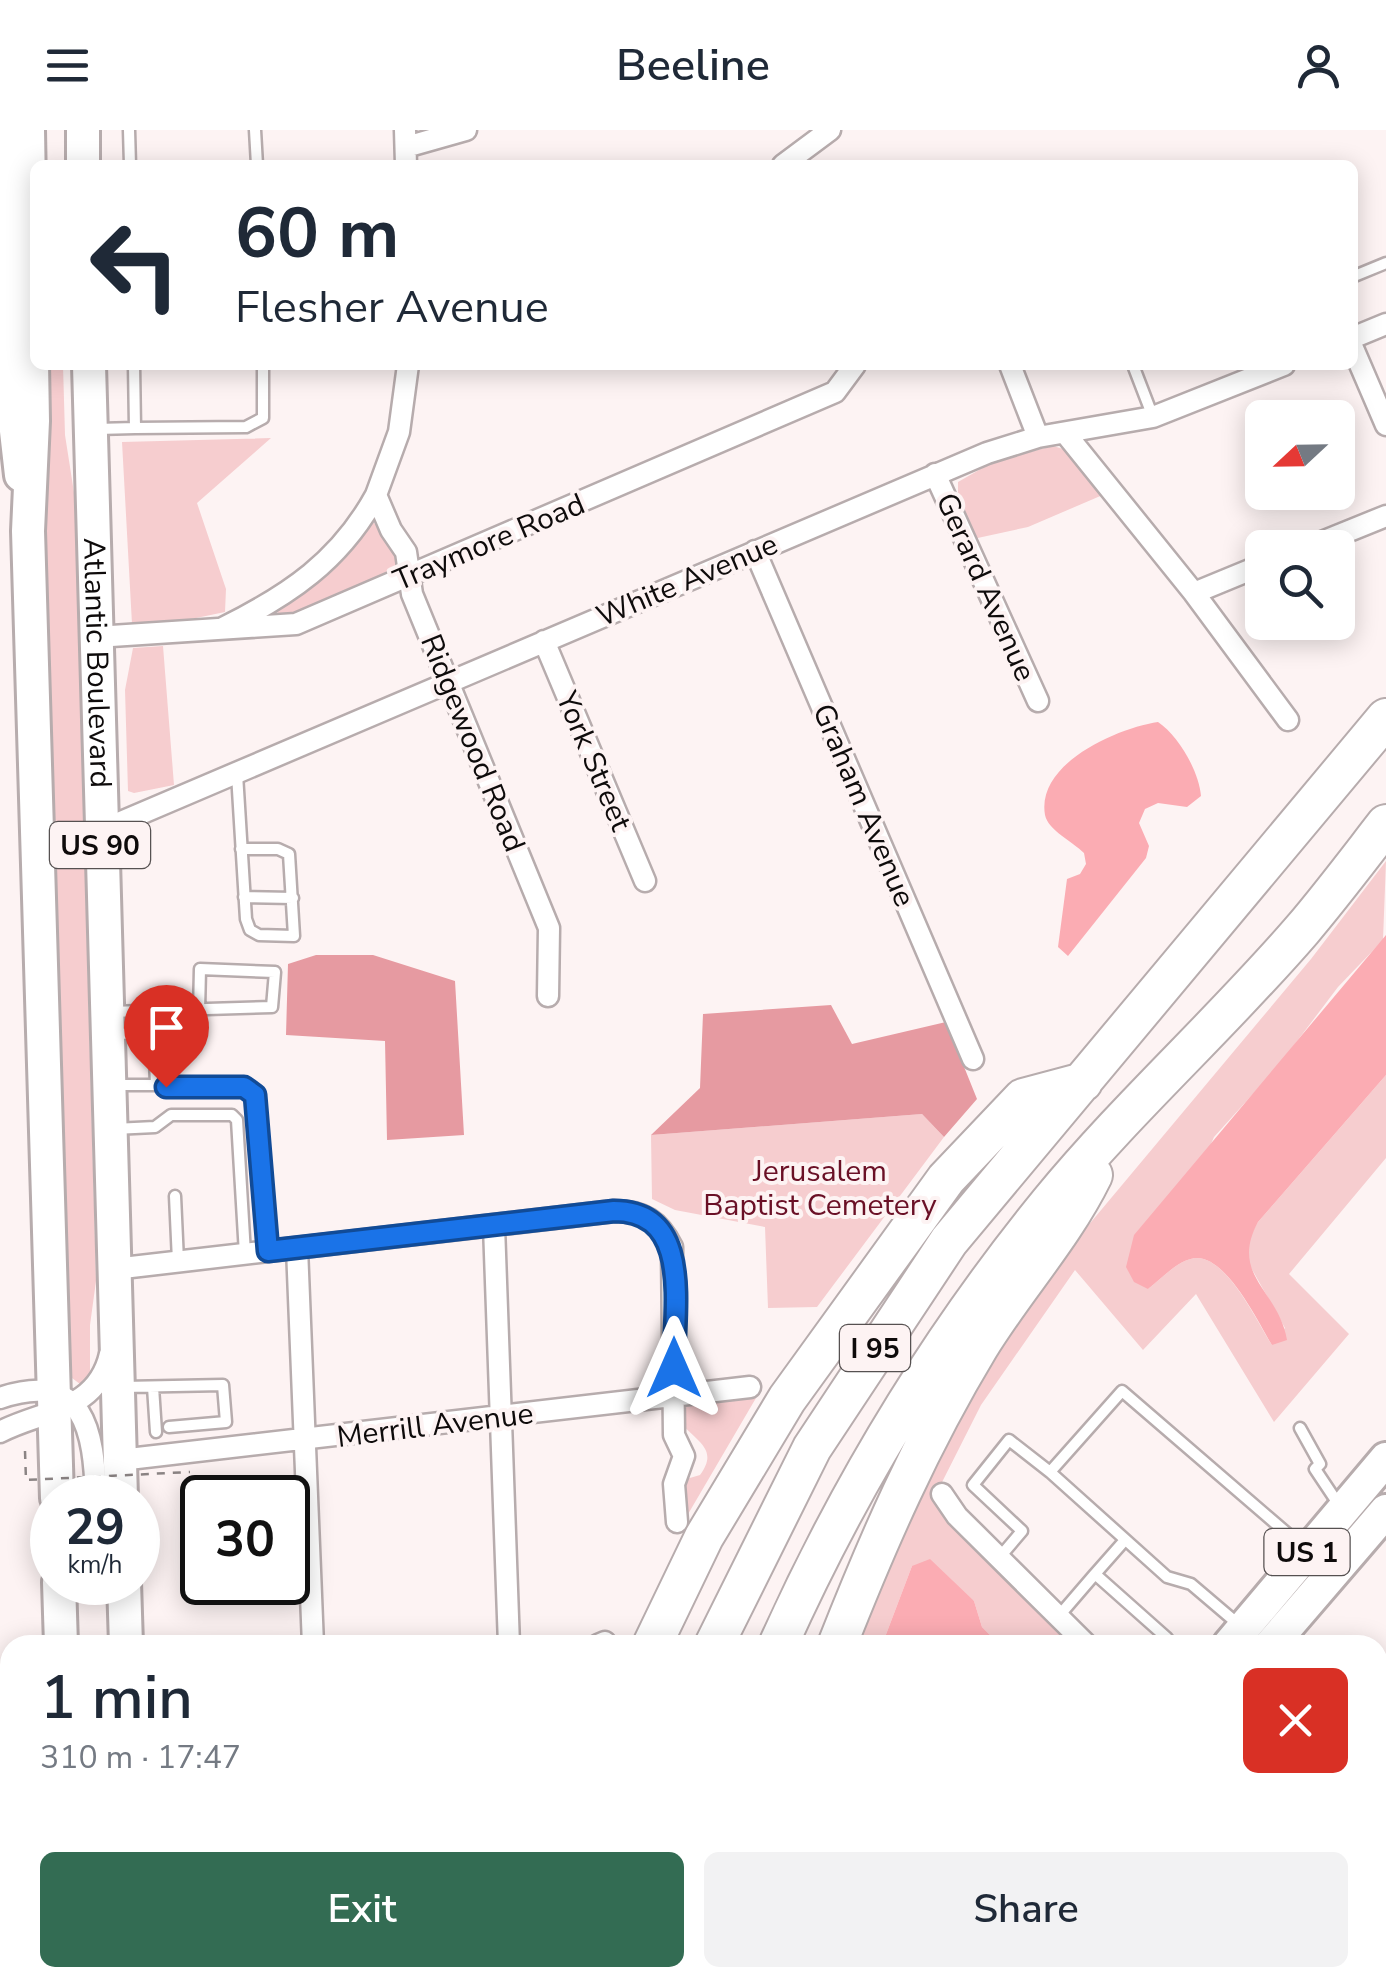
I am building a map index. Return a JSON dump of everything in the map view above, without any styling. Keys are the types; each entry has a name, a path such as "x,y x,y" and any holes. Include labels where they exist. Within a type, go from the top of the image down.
{"highway":[{"name":"I 95","path":"719,1635 784,1498 847,1390 949,1241 1386,718"},
{"name":"I 95","path":"783,1635 833,1529 927,1372 1051,1202 1301,931 1386,824"},
{"path":"656,1635 676,1589 787,1399 946,1179 1023,1098 1084,1082"},
{"path":"841,1635 880,1536 926,1438 982,1343 1072,1217 1114,1132"},
{"path":"625,1635 676,1589"}],"main road":[{"path":"3,130 19,320"},
{"name":"US 90","path":"28,130 30,182"},
{"path":"82,130 84,160"},
{"name":"US 90","path":"30,274 19,320 60,1404 57,1475"},
{"name":"Atlantic Boulevard","path":"88,370 120,1475"},
{"name":"US 1","path":"1250,1635 1308,1551 1386,1459"},
{"name":"US 1","path":"1251,1635 1386,1511"},
{"path":"60,1605 61,1635"},
{"path":"125,1605 126,1635"}],"street":[{"path":"405,147 466,130"},
{"path":"789,160 830,130"},
{"path":"1358,336 1386,324"},
{"path":"1358,360 1386,425"},
{"path":"217,631 311,578 338,553 376,495 399,432 411,370"},
{"name":"Traymore Road","path":"96,638 296,624 834,392 851,370"},
{"path":"1012,370 1038,437"},
{"name":"White Avenue","path":"100,831 935,474 1038,437 1153,418 1272,370"},
{"path":"1065,433 1194,593 1288,720"},
{"name":"Gerard Avenue","path":"935,474 1038,701"},
{"name":"Ridgewood Road","path":"376,495 391,530 406,552 408,578 549,928 548,996"},
{"path":"1351,530 1386,516"},
{"name":"Graham Avenue","path":"754,551 973,1059"},
{"path":"1194,593 1245,573"},
{"name":"York Street","path":"544,640 645,881"},
{"path":"114,1269 614,1211 649,1217 662,1227 672,1247 674,1434 684,1456 674,1484 677,1522"},
{"path":"494,1226 508,1635"},
{"path":"296,1248 313,1635"},
{"path":"0,1432 60,1404 106,1369 116,1325"},
{"name":"Merrill Avenue","path":"120,1460 750,1388"},
{"path":"0,1398 20,1391 60,1404 86,1421 94,1442 95,1475"},
{"path":"942,1494 1076,1635"},
{"path":"114,1605 125,1635"}],"lane":[{"path":"129,130 130,160"},
{"path":"256,130 257,160"},
{"path":"1358,275 1386,264"},
{"path":"134,370 135,428"},
{"path":"90,430 246,426 262,418 263,370"},
{"path":"1135,370 1153,418"},
{"path":"237,773 244,897 250,930 259,935 294,936 288,854 278,849 242,849"},
{"path":"244,897 293,898"},
{"path":"106,1024 199,1010 272,1008 275,972 200,970 199,1010"},
{"path":"106,1024 154,1033 156,1085"},
{"path":"108,1086 244,1087 255,1095 268,1251"},
{"path":"110,1129 154,1127 170,1115 232,1115 238,1120 245,1254"},
{"path":"175,1196 178,1262"},
{"path":"118,1387 223,1385 228,1448"},
{"path":"153,1387 156,1432"},
{"path":"1050,1472 1122,1391 1308,1551"},
{"path":"169,1427 226,1422"},
{"path":"1300,1428 1320,1464 1314,1469 1343,1510"},
{"path":"999,1558 1022,1531 973,1484 1009,1440 1168,1577 1191,1584 1243,1635"},
{"path":"1058,1616 1126,1540"},
{"path":"1095,1574 1165,1635"}],"path":[{"path":"25,1450 26,1480 190,1472"}],"green space":[{"path":"43,370 63,370 65,435 75,499 96,1281 90,1325 90,1375 80,1384 68,1375 41,394"},
{"path":"271,438 197,503 226,589 225,612 172,623 132,624 122,442"},
{"path":"1053,446 1067,450 1105,494 1028,527 973,539 958,500 958,482 993,462"},
{"path":"372,521 388,537 399,562 396,571 290,617 277,615 278,609 325,577"},
{"path":"163,646 174,785 134,793 128,791 125,690 133,648"},
{"path":"1386,861 1383,940 1338,987 1279,1065 1214,1137 1148,1289 1182,1262 1207,1260 1240,1292 1272,1345 1285,1328 1249,1264 1246,1244 1258,1222 1386,1075 1386,1158 1289,1274 1349,1334 1274,1422 1196,1294 1143,1350 1075,1270 981,1405 933,1500 1067,1635 990,1635 982,1627 974,1601 912,1566 886,1635 857,1635 974,1385 1066,1252 1311,959"},
{"name":"Jerusalem Baptist Cemetery","path":"922,1114 944,1137 817,1307 768,1308 765,1227 675,1210 652,1199 651,1135"},
{"path":"756,1398 684,1521 683,1480 700,1475 707,1452 682,1424 683,1407"}],"shaded area":[{"path":"1158,722 1186,754 1201,796 1187,807 1158,803 1145,809 1139,823 1149,846 1146,858 1068,956 1058,947 1067,879 1080,874 1086,864 1084,853 1047,820 1046,796 1053,779 1083,751 1122,732"},
{"path":"1386,935 1386,1075 1258,1222 1251,1241 1252,1270 1275,1308 1287,1340 1272,1345 1240,1292 1207,1260 1182,1262 1148,1289 1134,1282 1126,1267 1134,1235"},
{"path":"316,955 373,955 455,981 464,1135 387,1140 385,1041 286,1035 288,964"},
{"path":"831,1005 852,1044 946,1022 977,1099 944,1137 922,1114 651,1135 700,1088 703,1014"},
{"path":"930,1559 974,1601 982,1627 990,1635 886,1635 912,1566"}],"route":[{"path":"166,1087 244,1087 255,1095 268,1251 614,1211 649,1217 662,1227 672,1247 674,1368"}]}
